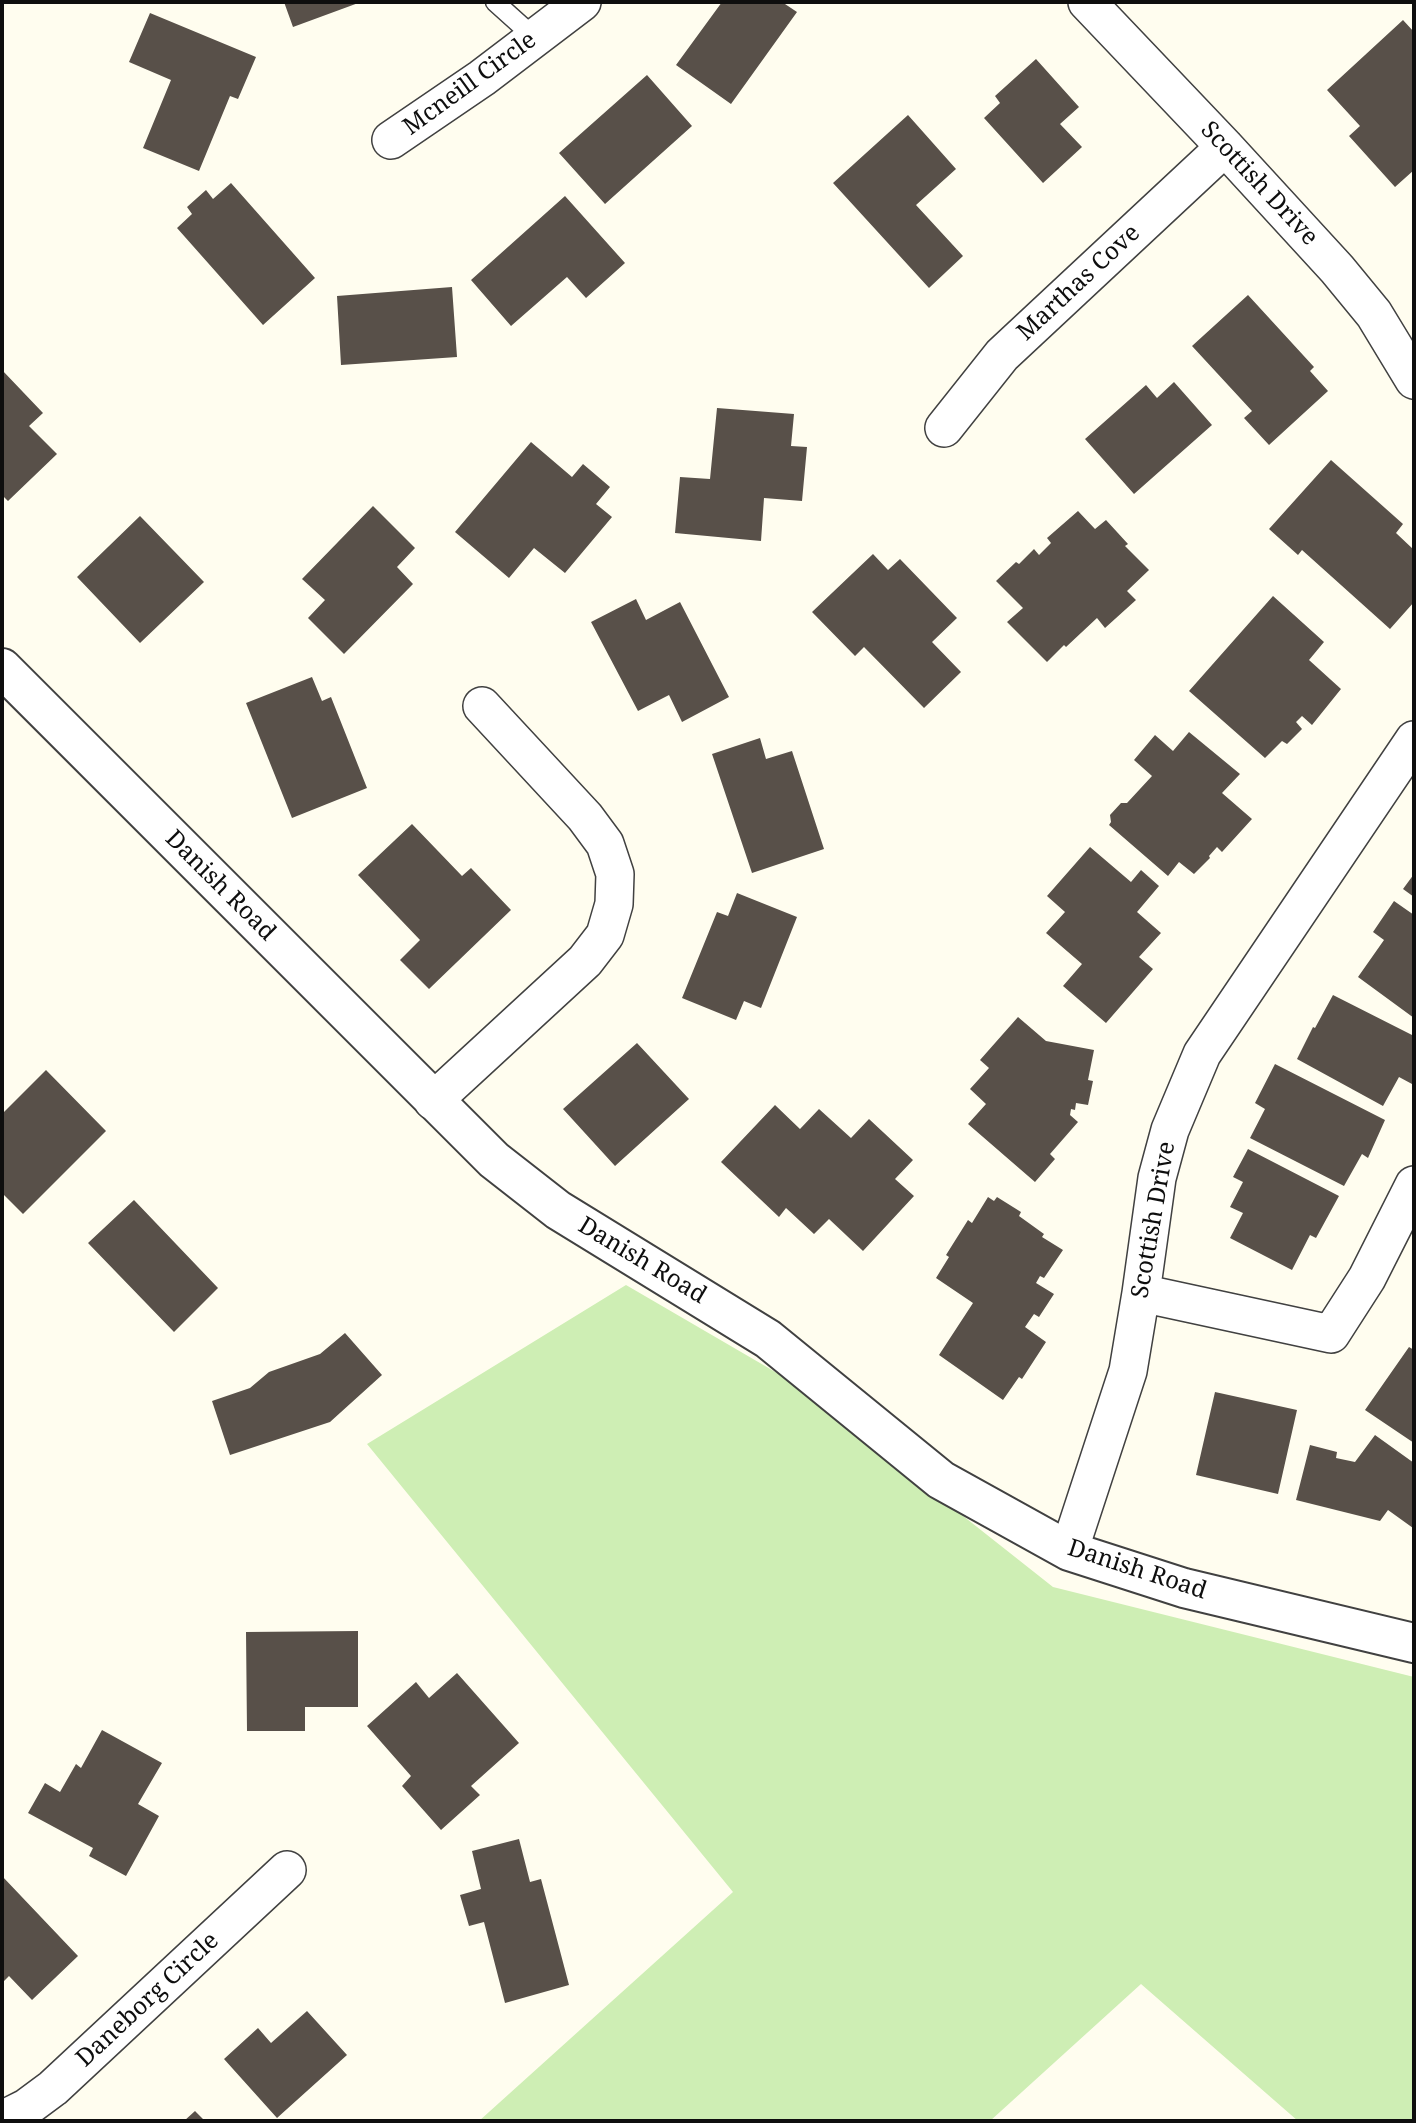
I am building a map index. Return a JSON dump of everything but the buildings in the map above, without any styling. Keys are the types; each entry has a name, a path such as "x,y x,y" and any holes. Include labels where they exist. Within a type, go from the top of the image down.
{"street":[{"name":"Mcneill Circle","path":"391,140 582,2"},
{"name":"Scottish Drive","path":"1087,2 1337,269 1374,314 1414,380"},
{"name":"Marthas Cove","path":"944,428 1002,355 1225,147"},
{"name":"Danish Road","path":"2,668 494,1160 558,1210 768,1339 941,1480 1069,1551 1184,1588 1414,1643"},
{"path":"433,1101 585,961 605,935 614,904 615,874 605,844 585,817 482,706"},
{"name":"Scottish Drive","path":"1069,1551 1128,1371 1142,1293 1157,1178 1170,1130 1202,1054 1414,740"},
{"path":"1142,1293 1331,1334 1367,1278 1414,1185"},
{"name":"Daneborg Circle","path":"2,2120 26,2108 53,2088 287,1870"}],"lane":[{"path":"495,2 535,38"}],"green space":[{"path":"626,1285 796,1384 1053,1587 1414,1677 1414,2121 1298,2121 1141,1984 990,2121 479,2121 733,1892 367,1444"}]}
